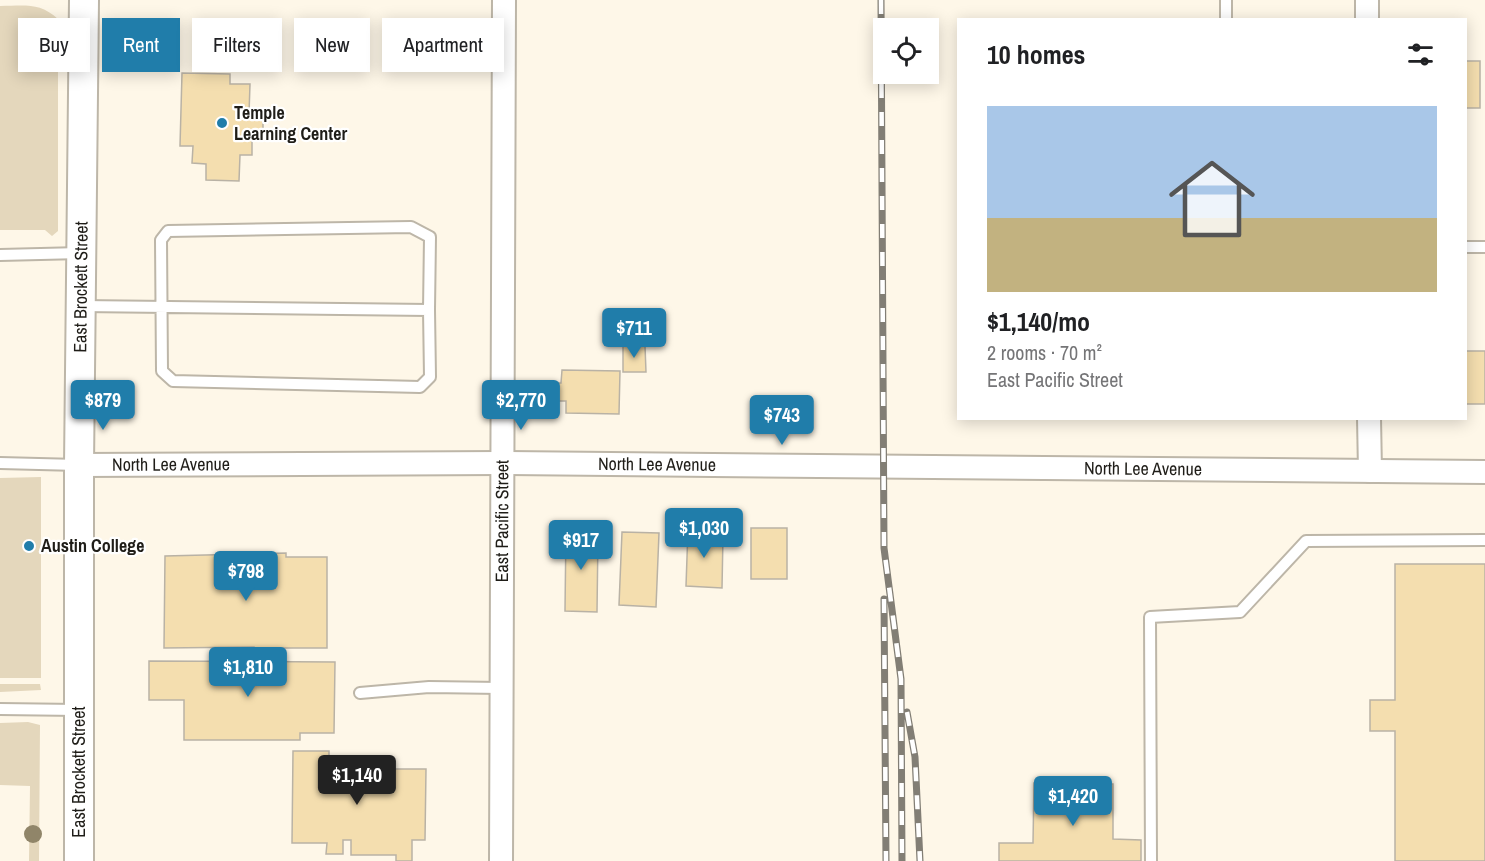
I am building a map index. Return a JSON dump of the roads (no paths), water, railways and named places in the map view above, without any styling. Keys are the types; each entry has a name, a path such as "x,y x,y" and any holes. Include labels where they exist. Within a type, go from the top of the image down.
{"street":[{"name":"East Brockett Street","path":"79,861 79,465 84,0"},
{"name":"East Pacific Street","path":"501,861 500,463 504,0"},
{"path":"1367,0 1367,18"},
{"path":"1370,420 1370,471"},
{"name":"North Lee Avenue","path":"79,465 500,463 1485,472"}],"lane":[{"path":"1226,0 1226,18"},
{"path":"411,227 430,237 429,310 430,377 420,387 173,381 162,371 161,240 168,231 411,227"},
{"path":"1467,248 1485,248"},
{"path":"0,255 81,253"},
{"path":"81,306 429,310"},
{"path":"0,463 79,465"},
{"path":"1151,861 1149,617 1240,612 1306,542 1485,540"},
{"path":"360,693 429,687 501,688"},
{"path":"0,709 79,710"}],"railway":[{"path":"881,0 884,548 901,679 902,861"},
{"path":"884,599 886,861"},
{"path":"907,712 915,757 920,861"}],"place":[{"name":"Temple Learning Center","path":"222,123"},
{"name":"Austin College","path":"29,546"}]}
